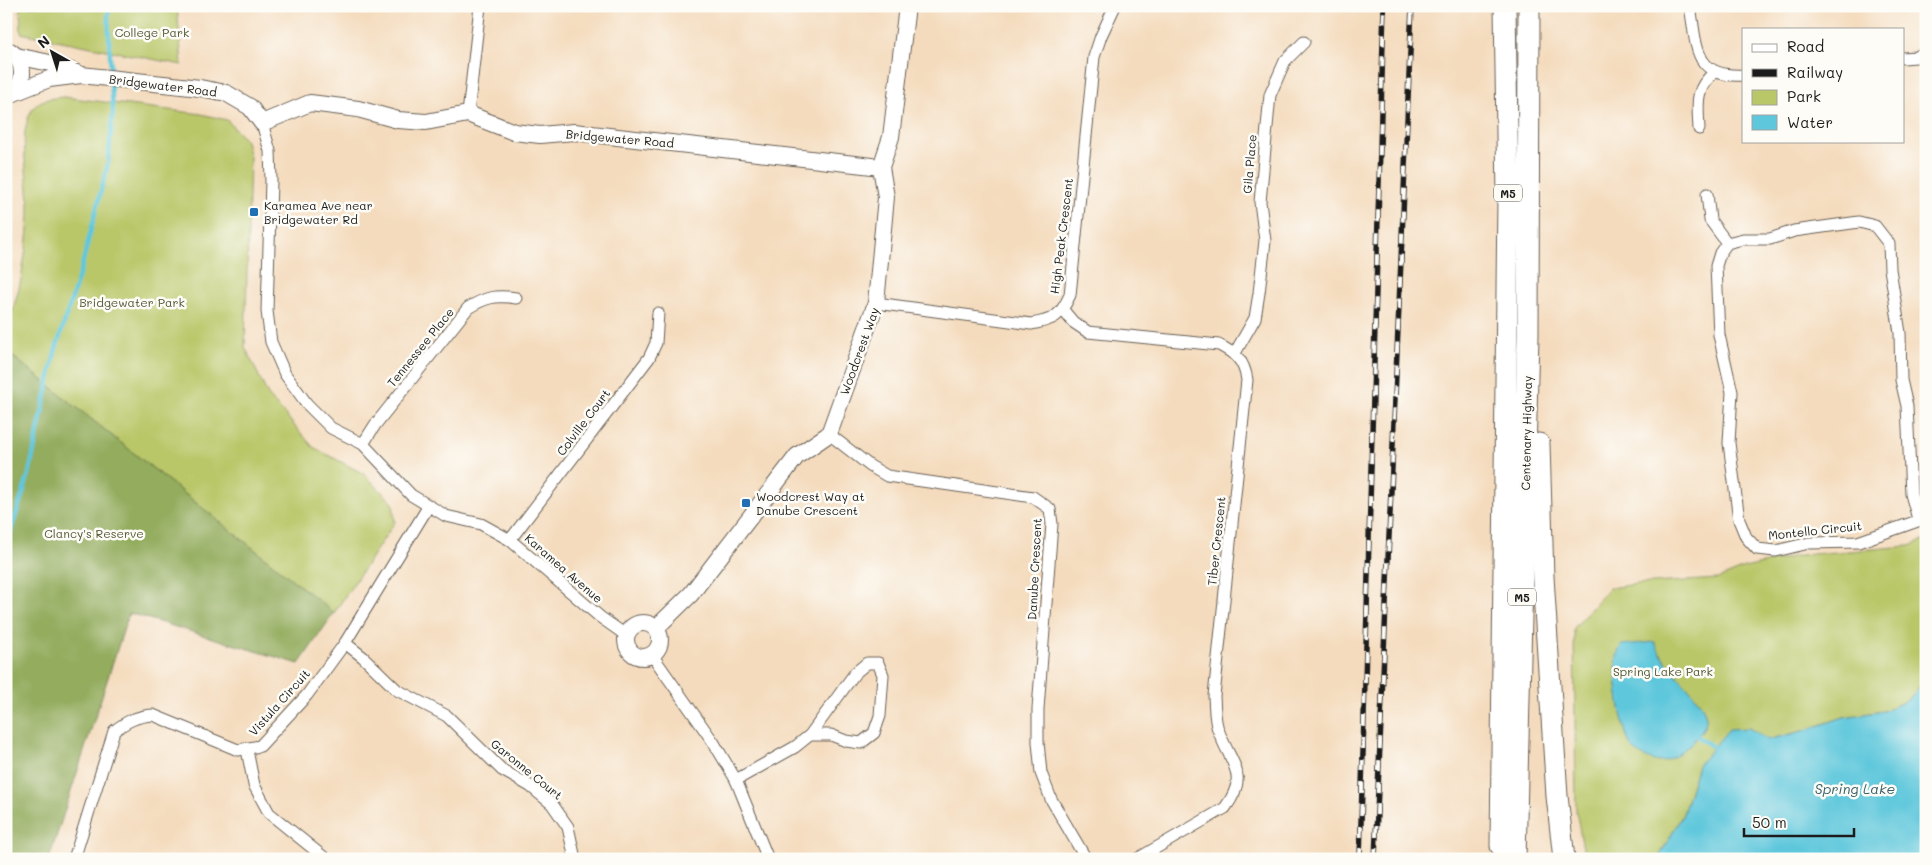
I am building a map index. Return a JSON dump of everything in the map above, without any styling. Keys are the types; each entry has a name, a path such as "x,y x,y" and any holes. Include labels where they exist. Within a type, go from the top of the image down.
{"highway":[{"name":"Centenary Highway","path":"1501,859 1508,197 1505,6"},
{"name":"Centenary Highway","path":"1515,859 1528,335 1529,6"},
{"path":"1528,335 1535,355 1543,577 1557,796 1564,859"},
{"path":"1492,859 1496,732 1502,712"}],"street":[{"path":"262,124 310,103 358,109 398,120 426,122 468,114 480,6"},
{"name":"Woodcrest Way","path":"829,434 876,303 886,197 881,167 891,137 907,6"},
{"name":"High Peak Crescent","path":"876,303 1031,324 1050,321 1063,310 1070,295 1094,58 1101,36 1115,6"},
{"path":"1690,6 1697,49 1704,63 1714,73 1742,75"},
{"name":"Gila Place","path":"1235,353 1255,318 1259,293 1265,241 1260,202 1270,95 1285,61 1304,42"},
{"path":"10,95 22,79 20,62 11,52"},
{"name":"Bridgewater Road","path":"11,52 50,63 81,75"},
{"path":"1904,58 1916,57 1926,52"},
{"path":"1699,129 1699,90 1704,81 1714,73"},
{"name":"Bridgewater Road","path":"10,95 49,79 81,75 142,81 226,93 250,108 262,124"},
{"name":"Bridgewater Road","path":"468,114 514,132 540,135 574,132 881,167"},
{"name":"Karamea Avenue","path":"262,124 270,151 267,311 271,342 284,374 307,404 331,428 364,444 411,495 428,507 446,516 481,524 510,540 600,617 627,636"},
{"path":"1707,194 1710,220 1727,243"},
{"name":"Montello Circuit","path":"1859,222 1875,226 1889,244 1890,269 1900,333 1901,380 1907,406 1911,494 1922,519 1908,526 1858,542 1809,544 1776,551 1757,549 1746,537 1739,520 1729,443 1732,392 1720,335 1716,266 1720,253 1727,243 1743,239 1770,240 1794,231 1859,222"},
{"name":"Tennessee Place","path":"364,444 375,425 468,308 481,300 499,295 516,298"},
{"path":"1063,310 1072,322 1088,332 1219,345 1235,353"},
{"name":"Colville Court","path":"510,540 649,358 656,343 658,313"},
{"name":"Tiber Crescent","path":"1137,859 1225,808 1234,796 1239,777 1233,758 1218,732 1214,696 1247,380 1245,365 1235,353"},
{"path":"656,628 691,594 797,456 829,434"},
{"name":"Danube Crescent","path":"829,434 870,466 887,476 1032,497 1050,510 1052,524 1038,709 1038,742 1041,773 1050,799 1086,859"},
{"name":"Vistula Circuit","path":"74,859 114,731 125,722 139,716 153,715 238,750 247,750 260,746 307,695 344,643 428,507"},
{"path":"646,623 656,628 660,641 658,650 652,655 641,657 633,654 626,644 627,636 631,628 646,623"},
{"name":"Garonne Court","path":"344,643 363,657 397,690 447,716 502,770 530,786 552,804 568,827 575,859"},
{"path":"652,655 714,743 736,780 768,859"},
{"path":"736,780 794,747 810,735 855,673 867,663 878,663 883,675 880,716 874,733 862,743 846,741 831,735 810,735"},
{"path":"247,750 254,785 269,813 326,859"}],"green space":[{"name":"College Park","path":"20,6 177,6 182,65 21,33"},
{"name":"Bridgewater Park","path":"64,97 201,114 227,120 246,141 250,157 245,347 268,395 313,447 364,474 393,503 395,522 334,613 6,351 9,323 21,279 28,234 29,197 24,141 27,122 32,109 40,102"},
{"name":"Clancy's Reserve","path":"6,351 334,613 299,664 129,613 49,859 6,859"},
{"name":"Spring Lake Park","path":"1926,540 1926,680 1908,700 1884,711 1844,717 1803,731 1767,740 1749,728 1698,765 1683,814 1658,859 1585,859 1576,811 1574,628 1609,588 1637,584 1718,579 1745,568 1800,555 1909,546"}],"water":[{"path":"1655,642 1667,663 1698,700 1706,717 1703,728 1694,740 1675,756 1663,762 1648,759 1632,748 1624,727 1616,679 1618,652 1622,645"},
{"name":"Spring Lake","path":"1926,680 1926,854 1924,859 1658,859 1683,814 1698,765 1729,729 1749,728 1767,740 1803,731 1844,717 1884,711 1908,700"}],"waterway":[{"path":"110,6 108,16 111,75"},
{"path":"6,546 29,474 55,352 81,269 108,163 113,111 111,82"},
{"path":"1697,736 1713,747"}],"railway":[{"path":"1360,859 1384,6"},
{"path":"1375,859 1412,6"}],"place":[{"name":"Karamea Ave near Bridgewater Rd","path":"254,212"},
{"name":"Woodcrest Way at Danube Crescent","path":"746,503"}]}
